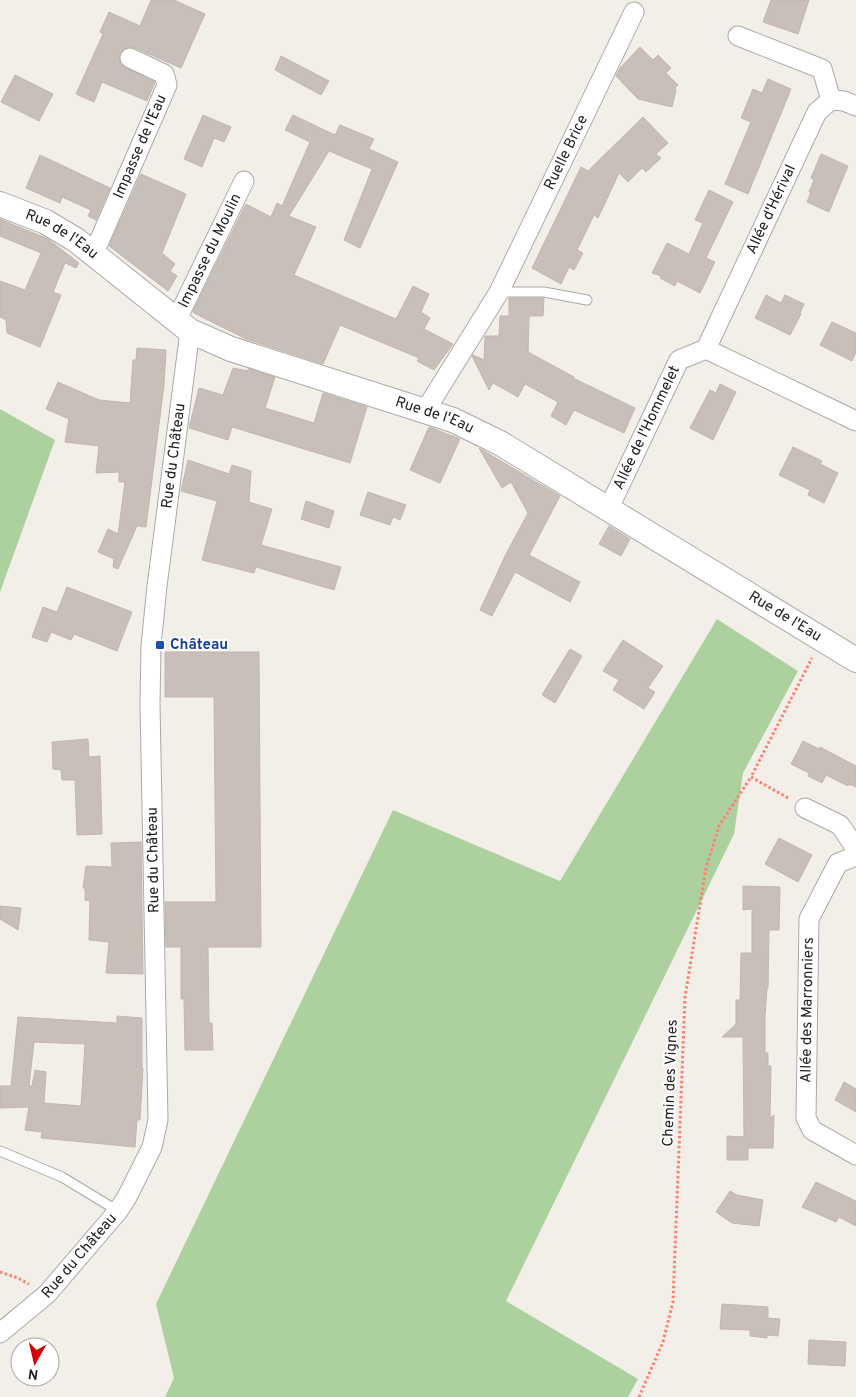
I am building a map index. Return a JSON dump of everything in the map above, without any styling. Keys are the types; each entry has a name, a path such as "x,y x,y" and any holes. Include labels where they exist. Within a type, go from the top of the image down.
{"street":[{"name":"Ruelle Brice","path":"425,411 498,292 634,12"},
{"path":"738,36 822,69 831,100 856,106"},
{"name":"Impasse de l'Eau","path":"94,253 167,85 164,74 130,58"},
{"name":"Allée d'Hérival","path":"706,348 817,112 831,100"},
{"name":"Impasse du Moulin","path":"183,326 244,181"},
{"name":"Rue de l'Eau","path":"0,204 46,222 62,231 94,253 183,326 231,349 425,411 474,430 500,443 856,660"},
{"name":"Rue du Château","path":"0,1333 47,1294 118,1211 152,1147 158,1120 150,703 151,646 183,326"},
{"path":"706,348 856,421"},
{"name":"Allée de l'Hommelet","path":"608,510 680,360 706,348"},
{"path":"804,808 840,825 856,848"},
{"name":"Allée des Marronniers","path":"856,856 838,863 809,919 806,1118 812,1130 856,1155"}],"lane":[{"path":"498,292 544,292 587,300"},
{"path":"0,1151 62,1177 118,1211"}],"path":[{"name":"Chemin des Vignes","path":"639,1397 663,1342 673,1302 685,997 706,868 719,826 751,777 821,640"},
{"path":"751,777 804,808"},
{"path":"0,1272 18,1278 47,1294"}],"green space":[{"path":"0,409 55,440 0,592"},
{"path":"717,619 798,671 743,773 734,834 506,1301 638,1379 628,1397 165,1397 174,1378 156,1304 393,810 560,881"}],"building":[{"path":"151,0 174,0 205,14 181,68 129,47 123,49 120,54 121,65 155,82 147,101 102,82 94,102 76,94 103,34 100,32 109,12 140,26"},
{"path":"771,0 809,0 798,34 763,22"},
{"path":"640,47 653,60 658,55 671,68 666,73 678,85 675,88 672,107 638,99 616,76 620,68"},
{"path":"281,56 329,81 321,95 275,70"},
{"path":"15,75 53,94 39,121 1,102"},
{"path":"768,79 791,89 748,194 725,184 751,122 741,118 753,89 762,93"},
{"path":"203,115 231,127 224,142 214,138 202,167 184,159"},
{"path":"293,115 335,135 340,125 374,139 369,149 398,162 360,248 344,240 372,169 329,151 289,216 316,227 294,275 396,319 413,286 429,294 421,312 430,318 424,329 453,344 434,370 417,361 419,358 340,325 323,364 246,339 194,313 193,311 246,204 271,217 277,203 282,206 310,142 285,130"},
{"path":"643,117 668,143 656,154 661,158 646,172 642,168 628,182 619,173 598,218 594,215 577,250 583,253 574,270 569,267 561,284 532,268 581,167 588,171"},
{"path":"821,154 848,166 829,212 807,202 814,180 811,178"},
{"path":"40,155 110,188 96,220 88,216 91,210 62,197 60,203 26,188"},
{"path":"141,174 186,194 162,253 175,264 170,271 177,276 168,291 109,246"},
{"path":"709,190 733,202 706,258 715,262 700,293 677,281 675,286 660,278 661,276 652,273 667,243 689,254 703,223 695,220"},
{"path":"0,219 48,239 79,263 76,268 65,263 53,292 61,295 40,347 7,333 6,320 0,317 0,281 25,290 41,253 0,236"},
{"path":"766,295 781,303 785,295 804,304 790,335 755,318"},
{"path":"509,298 544,298 543,316 529,316 528,352 573,378 635,408 624,433 574,410 566,425 551,416 558,402 525,384 518,397 493,383 489,390 472,356 484,360 485,336 499,336 500,316 509,316"},
{"path":"832,322 856,333 856,352 852,361 820,345"},
{"path":"137,348 166,350 164,385 146,527 137,526 118,569 113,567 114,559 98,552 108,529 118,534 125,482 119,482 119,472 96,473 99,446 65,442 69,419 46,409 58,382 99,400 130,403 133,360 136,360"},
{"path":"233,368 248,371 248,369 275,377 265,408 314,423 323,393 367,407 350,463 232,427 228,440 189,428 199,388 223,395"},
{"path":"720,384 736,392 713,440 690,428 710,390 716,393"},
{"path":"429,427 460,439 440,483 410,470"},
{"path":"793,447 822,461 820,464 838,473 824,503 808,495 810,490 779,475"},
{"path":"479,448 560,496 529,555 580,582 570,602 515,572 492,616 480,610 506,554 528,513 511,482 502,488"},
{"path":"188,460 229,474 232,465 251,471 249,502 272,509 261,545 341,567 334,590 256,567 254,573 202,560 217,501 181,491"},
{"path":"368,492 406,505 400,520 393,517 390,525 360,515"},
{"path":"306,501 334,511 329,528 301,519"},
{"path":"609,526 630,539 621,556 599,544"},
{"path":"67,587 132,612 117,651 74,634 71,640 51,632 47,642 32,637 43,607 57,612"},
{"path":"623,640 663,666 648,688 655,692 644,709 613,690 619,680 603,671"},
{"path":"570,649 582,656 555,703 542,695"},
{"path":"165,652 259,652 261,947 208,947 209,1023 212,1023 213,1050 185,1050 184,999 181,999 181,947 166,947 165,902 216,902 214,697 165,697"},
{"path":"88,739 89,757 100,756 102,834 77,835 75,780 62,780 61,770 53,769 52,742"},
{"path":"803,741 819,749 820,747 856,766 856,787 849,784 848,786 826,775 822,783 808,776 809,773 791,764"},
{"path":"779,838 812,855 798,882 765,864"},
{"path":"141,842 143,974 106,973 109,942 89,940 90,901 85,900 85,888 83,888 86,866 112,867 111,843"},
{"path":"743,886 780,887 779,930 769,930 768,988 765,1016 765,1053 768,1053 768,1066 771,1066 770,1118 774,1115 773,1148 748,1148 748,1160 727,1160 727,1136 744,1137 743,1037 722,1037 736,1024 736,1000 740,1000 741,953 752,953 752,909 743,910"},
{"path":"0,906 21,908 18,930 0,919"},
{"path":"117,1016 142,1018 143,1068 140,1120 137,1120 135,1147 41,1138 42,1132 25,1130 29,1107 0,1108 0,1086 11,1086 18,1017 117,1023","holes":["34,1042 85,1044 81,1106 44,1103 46,1072 35,1070 32,1086 29,1086"]},
{"path":"844,1082 856,1089 856,1112 835,1100"},
{"path":"816,1182 856,1201 856,1226 839,1217 836,1222 802,1207"},
{"path":"730,1191 737,1195 763,1200 759,1226 732,1223 716,1212"},
{"path":"722,1304 768,1307 768,1318 780,1319 778,1336 767,1335 767,1338 750,1336 750,1330 720,1329"},
{"path":"809,1340 846,1342 845,1366 808,1364"}],"place":[{"name":"Château","path":"160,645"}]}
